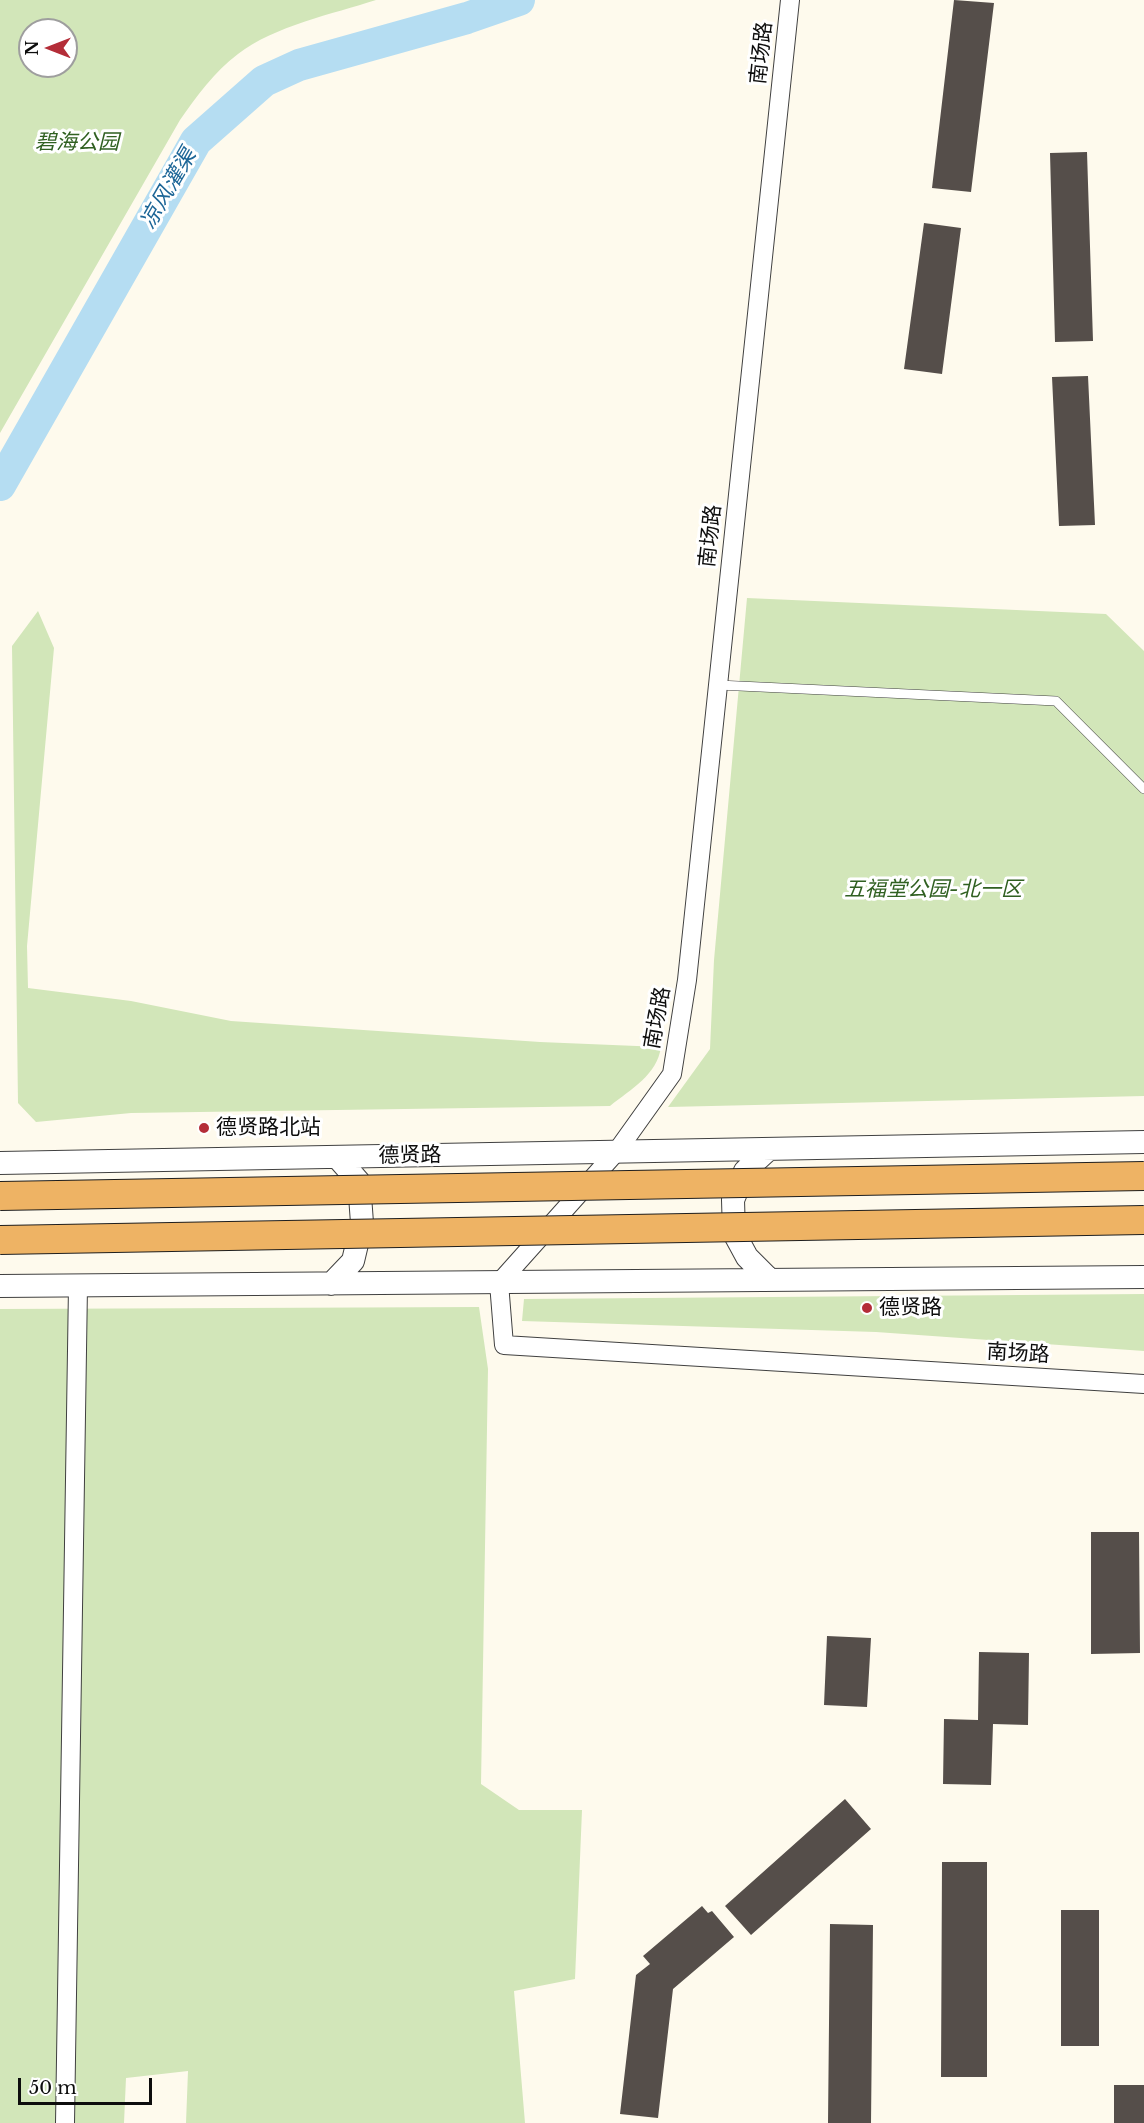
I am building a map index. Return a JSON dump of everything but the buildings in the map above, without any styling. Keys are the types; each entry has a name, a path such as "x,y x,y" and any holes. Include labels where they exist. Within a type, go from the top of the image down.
{"highway":[{"name":"德贤路","path":"0,1196 1144,1176"},
{"path":"0,1240 1144,1220"}],"street":[{"name":"南场路","path":"790,0 687,980 672,1074 617,1151 499,1283 504,1345 1144,1384"},
{"name":"德贤路","path":"0,1163 1144,1142"},
{"path":"769,1149 745,1171 733,1200 734,1233 747,1257 770,1280"},
{"path":"331,1284 353,1261 362,1223 359,1182 338,1158"},
{"path":"0,1286 1144,1277"},
{"path":"65,2123 78,1286"}],"lane":[{"path":"718,685 1056,701 1144,789"}],"green space":[{"name":"碧海公园","path":"0,0 376,0 286,28 253,44 221,69 180,120 0,433"},
{"name":"五福堂公园-北一区","path":"747,598 1106,614 1144,651 1144,1096 668,1107 710,1049 714,960"},
{"path":"38,611 54,648 27,946 28,988 131,1001 231,1021 540,1042 661,1047 659,1057 649,1073 610,1106 131,1113 36,1122 18,1103 12,646"},
{"path":"1144,1294 1144,1351 876,1332 522,1321 524,1299"},
{"path":"479,1307 488,1369 481,1784 519,1810 582,1810 575,1979 514,1991 525,2123 186,2123 188,2071 126,2078 124,2123 0,2123 0,1309"}],"waterway":[{"name":"凉风灌渠","path":"0,485 196,141 264,81 299,65 467,18 519,0"}],"place":[{"name":"德贤路北站","path":"204,1128"},
{"name":"德贤路","path":"867,1308"}]}
